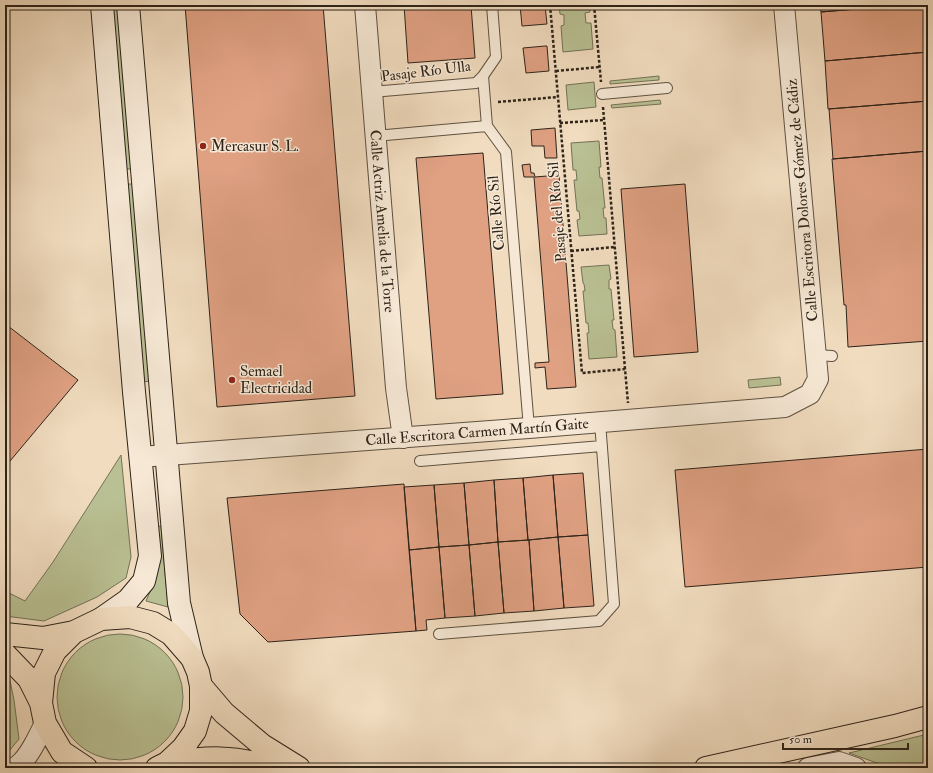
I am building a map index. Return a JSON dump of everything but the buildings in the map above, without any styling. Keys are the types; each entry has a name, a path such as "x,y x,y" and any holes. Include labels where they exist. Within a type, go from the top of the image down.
{"main road":[{"path":"5,634 43,638 74,632 101,619 130,617 153,623 171,634 192,658 198,672 201,686 201,711 195,731 184,748 162,766"},
{"path":"43,713 44,673 55,651 74,632"},
{"path":"5,654 29,679 43,713 62,752 86,768"},
{"path":"201,686 224,713 262,745 299,768"},
{"path":"706,768 895,726 928,717"},
{"path":"162,766 197,758 232,758 256,762 272,768"}],"street":[{"path":"101,619 128,600 144,580 150,556 140,457 102,5"},
{"path":"128,5 179,603 192,658"},
{"name":"Calle Actriz Amelia de la Torre","path":"365,5 396,388 403,438"},
{"name":"Calle Escritora Dolores Gómez de Cádiz","path":"784,5 824,356 818,379 810,394"},
{"name":"Calle Escritora Carmen Martín Gaite","path":"140,457 403,438 785,406 810,394"},
{"path":"14,768 18,766 33,748 43,713"},
{"path":"808,768 839,762 856,768"}],"lane":[{"path":"376,136 487,126 483,76 496,56 492,5"},
{"name":"Pasaje Río Ulla","path":"372,92 476,83 483,76"},
{"path":"602,94 667,88"},
{"name":"Calle Río Sil","path":"487,126 506,152 528,428"},
{"path":"438,634 599,622 614,604 600,422"},
{"path":"420,461 602,446"}],"path":[{"name":"Pasaje del Río Sil","path":"550,5 582,373 625,369"},
{"path":"594,5 630,420"},
{"path":"556,71 600,67"},
{"path":"485,103 558,98"},
{"path":"560,123 604,120"},
{"path":"571,251 615,247"}],"green space":[{"path":"112,5 118,5 132,169 126,169"},
{"path":"559,5 589,5 590,12 585,13 586,23 591,23 593,49 563,52 561,26 564,25 564,15 560,14"},
{"path":"659,76 659,80 610,84 610,81"},
{"path":"594,82 596,107 568,110 566,85"},
{"path":"660,100 661,104 612,108 611,105"},
{"path":"599,141 601,167 599,167 600,178 602,178 605,208 603,208 604,218 606,218 607,234 579,236 577,220 580,219 579,211 577,211 574,180 577,180 576,170 573,170 571,143"},
{"path":"126,184 133,184 150,381 142,382"},
{"path":"609,265 611,279 609,280 609,289 611,289 614,320 612,320 613,329 615,330 617,357 589,359 587,333 589,333 588,323 586,323 583,291 585,291 581,267"},
{"path":"780,377 781,385 749,388 748,380"},
{"path":"121,455 131,557 126,578 97,597 44,621 5,616 5,591 25,601 53,562"},
{"path":"161,526 168,607 146,601 156,578 158,565 155,527"},
{"path":"114,634 126,634 144,638 165,652 179,673 183,697 179,721 165,742 144,756 126,760 114,760 96,756 75,742 61,721 57,703 57,691 61,673 75,652 96,638"},
{"path":"5,672 9,676 19,739 5,756"},
{"path":"928,734 928,768 885,768 877,763 849,753"}],"place":[{"name":"Mercasur S. L.","path":"203,146"},
{"name":"Semael Electricidad","path":"232,380"}]}
